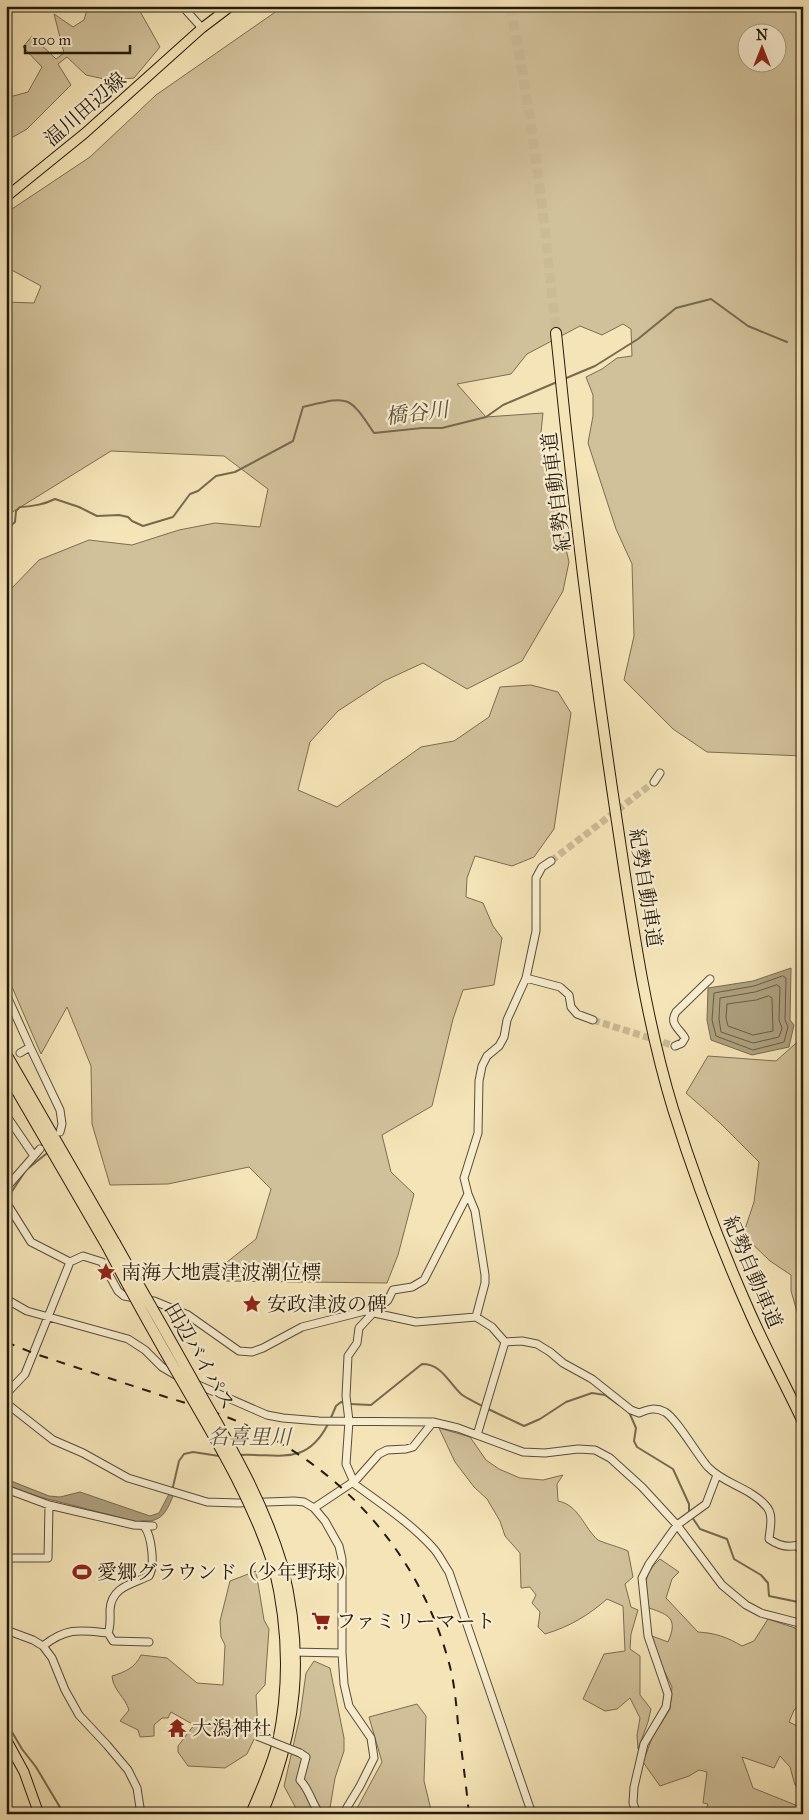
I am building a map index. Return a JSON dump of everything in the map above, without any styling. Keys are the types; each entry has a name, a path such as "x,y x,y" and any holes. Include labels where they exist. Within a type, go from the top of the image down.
{"highway":[{"name":"紀勢自動車道","path":"556,333 562,399 600,712 652,1030 673,1108 718,1238 752,1318 803,1422"},
{"name":"田辺バイパス","path":"6,1054 111,1244 159,1342 233,1469 278,1566 282,1609 291,1652 295,1693 288,1736 272,1789 262,1814"},
{"name":"田辺バイパス","path":"6,1072 111,1244"},
{"name":"田辺バイパス","path":"251,1814 266,1780 278,1742 291,1652"}],"main road":[{"name":"温川田辺線","path":"6,197 85,133 202,28 231,6"},
{"path":"6,1739 24,1772 39,1814"}],"street":[{"path":"182,6 202,28"},
{"path":"654,782 660,773"},
{"path":"476,1317 485,1283 485,1275 475,1211 464,1178 478,1133 479,1081 482,1066 487,1056 499,1046 504,1037 507,1020 526,978 536,931 536,878 542,867 552,861"},
{"path":"526,978 560,987 569,995 571,1007 576,1014 593,1020"},
{"path":"674,1046 682,1043 685,1038 677,1029 673,1017 710,979"},
{"path":"6,994 60,1110 62,1124 60,1132"},
{"path":"20,1053 30,1047"},
{"path":"6,1115 34,1156"},
{"path":"6,1188 40,1150"},
{"path":"468,1194 424,1280 412,1287 393,1290 388,1300 359,1328 357,1343 348,1356 346,1396 350,1422 346,1464 353,1481 426,1541 435,1550 449,1572 532,1814"},
{"path":"6,1202 31,1242 70,1262"},
{"path":"6,1394 25,1374 70,1262 83,1256 102,1262 118,1291 124,1296 154,1301 188,1315 238,1352 252,1352 302,1327 354,1312 365,1311 416,1322 476,1317 492,1327 505,1342"},
{"path":"6,1299 27,1311 128,1339 145,1350 172,1374 267,1414 283,1418 319,1421 433,1422 477,1435 523,1452 545,1453 578,1449 594,1450 610,1458 642,1487 677,1525 722,1585 746,1605 761,1612 803,1624"},
{"path":"505,1342 522,1341 538,1344 563,1363 592,1379 631,1410 640,1413 651,1408 667,1413 717,1475 753,1495 767,1506 771,1518 769,1539 778,1546 800,1545 803,1554"},
{"path":"477,1435 505,1342"},
{"path":"6,1403 52,1440 83,1453 128,1478 162,1490 207,1502 304,1502 314,1508 325,1521 338,1546 342,1559 342,1653 346,1696 349,1706 371,1738 374,1758 343,1814"},
{"path":"314,1508 362,1474 379,1454 387,1450 413,1447 433,1422"},
{"path":"637,1814 632,1803 644,1744 666,1707 668,1694 648,1636 642,1578 649,1564 677,1525 706,1504 717,1475"},
{"path":"6,1489 49,1505 144,1526 153,1526"},
{"path":"6,1558 48,1558 49,1505"},
{"path":"108,1633 111,1602 115,1593 149,1576 152,1571 148,1531 144,1526"},
{"path":"6,1630 43,1646 52,1658 60,1675 64,1690 79,1715 107,1744 128,1770 137,1788 142,1814"},
{"path":"43,1646 58,1636 75,1630 108,1633 114,1640 149,1642"},
{"path":"291,1652 342,1653"},
{"path":"258,1736 306,1757 300,1780 306,1786 320,1814"}],"shaded area":[{"path":"88,6 137,6 160,47 134,78 109,80 86,75 67,57 58,64 71,85 27,129 6,141 6,98 28,92 42,67 23,47 32,36 56,59 64,53 54,14 73,27 84,20"},
{"path":"284,6 803,6 803,756 707,752 673,729 624,680 634,636 632,564 616,529 588,443 593,416 593,395 586,377 602,369 617,358 632,356 631,329 623,324 602,335 580,326 527,354 511,374 457,384 486,417 543,413 541,432 546,461 569,562 563,591 522,661 467,689 423,663 384,681 338,711 310,742 298,790 337,807 421,747 454,741 489,717 500,687 531,685 558,692 571,713 554,829 534,857 512,866 475,856 467,878 466,897 483,903 493,926 502,938 494,985 463,990 453,1019 432,1106 382,1135 391,1172 414,1194 398,1255 387,1283 222,1281 222,1266 256,1239 271,1189 249,1167 168,1184 110,1185 92,1124 91,1066 67,1007 41,1054 6,973 6,783 9,780 6,775 6,614 10,590 39,560 89,540 132,545 179,530 215,523 260,527 268,489 224,456 111,451 6,516 6,302 34,303 41,286 6,267 6,213 90,157 156,95"},
{"path":"803,1037 803,1332 791,1291 791,1275 770,1261 743,1235 754,1202 759,1162 720,1123 686,1093 708,1056 776,1061"},
{"path":"439,1428 470,1437 486,1460 499,1469 520,1478 543,1480 563,1475 557,1484 558,1501 571,1507 598,1540 628,1551 633,1577 625,1584 631,1607 638,1610 631,1634 630,1649 640,1656 640,1695 651,1709 638,1749 637,1735 640,1718 630,1698 617,1709 605,1711 583,1699 604,1654 625,1651 623,1606 607,1599 578,1620 545,1634 538,1627 540,1612 532,1603 536,1595 530,1587 521,1588 520,1553 505,1536 500,1521 487,1499 474,1487 455,1462"},
{"path":"660,1559 679,1572 672,1579 666,1598 698,1632 721,1636 742,1646 754,1641 768,1619 795,1628 803,1638 803,1703 794,1710 789,1722 795,1725 803,1725 803,1789 795,1785 790,1767 780,1756 774,1768 742,1757 753,1788 798,1806 795,1814 705,1814 708,1804 703,1803 707,1772 699,1770 689,1776 660,1786 643,1762 652,1738 670,1709 672,1687 660,1662 652,1636 668,1642 672,1623 667,1616 649,1608 646,1593 646,1581 650,1570"},
{"path":"256,1571 264,1620 269,1629 265,1685 256,1695 258,1731 247,1754 225,1768 188,1766 178,1752 178,1746 194,1725 171,1712 168,1718 162,1718 154,1725 154,1736 140,1737 138,1730 120,1721 129,1710 112,1676 129,1669 141,1655 167,1658 197,1683 223,1685 225,1645 221,1637 220,1621 230,1581"},
{"path":"314,1661 330,1668 344,1738 344,1751 335,1778 329,1814 299,1814 284,1786 300,1716 306,1673"},
{"path":"417,1704 426,1716 424,1781 432,1814 354,1814 382,1762 369,1717"}],"water":[{"path":"791,968 790,1020 794,1025 789,1047 752,1055 711,1040 707,1020 708,988 753,981"},
{"path":"6,1479 49,1496 60,1497 80,1492 150,1516 159,1513 169,1494 173,1496 167,1509 159,1518 138,1522 40,1497 6,1485"}],"waterway":[{"name":"橋谷川","path":"564,379 595,366 638,339 676,308 711,299 748,326 787,342"},
{"name":"橋谷川","path":"6,530 15,522 16,511 20,507 38,505 55,499 79,507 97,516 119,515 128,517 143,526 173,517 190,494 198,491 216,476 235,472 293,441 303,407 330,401 346,401 358,411 374,433 442,428 486,417 503,405 557,382"},
{"path":"7,1199 26,1170 46,1154"},
{"name":"名喜里川","path":"350,1404 371,1405 422,1364 440,1370 461,1394 482,1406"},
{"name":"名喜里川","path":"486,1408 524,1426 540,1419 566,1402 592,1393 605,1395 619,1405"},
{"name":"名喜里川","path":"330,1420 336,1406 341,1402 345,1403"},
{"name":"名喜里川","path":"629,1412 636,1428 634,1441 637,1447 673,1469 689,1504 689,1513"},
{"name":"名喜里川","path":"239,1455 279,1456 301,1452 320,1438 328,1424"},
{"name":"名喜里川","path":"172,1491 179,1461 184,1454 193,1452 219,1456"},
{"name":"名喜里川","path":"692,1517 700,1529 727,1539 734,1559 761,1575 768,1583 769,1596 803,1603"},
{"path":"6,1722 64,1814"}],"tunnel":[{"path":"510,6 525,87 537,169 556,333"},
{"path":"551,861 654,782"},
{"path":"593,1020 675,1046"}],"railway":[{"path":"6,1342 33,1353 241,1423 286,1447 318,1468 347,1493 374,1521 397,1551 418,1584 434,1619 447,1656 453,1681 469,1814"}],"place":[{"name":"南海大地震津波潮位標","path":"106,1272"},
{"name":"安政津波の碑","path":"252,1304"},
{"name":"愛郷グラウンド（少年野球）","path":"82,1572"},
{"name":"ファミリーマート","path":"321,1621"},
{"name":"大潟神社","path":"177,1728"}]}
